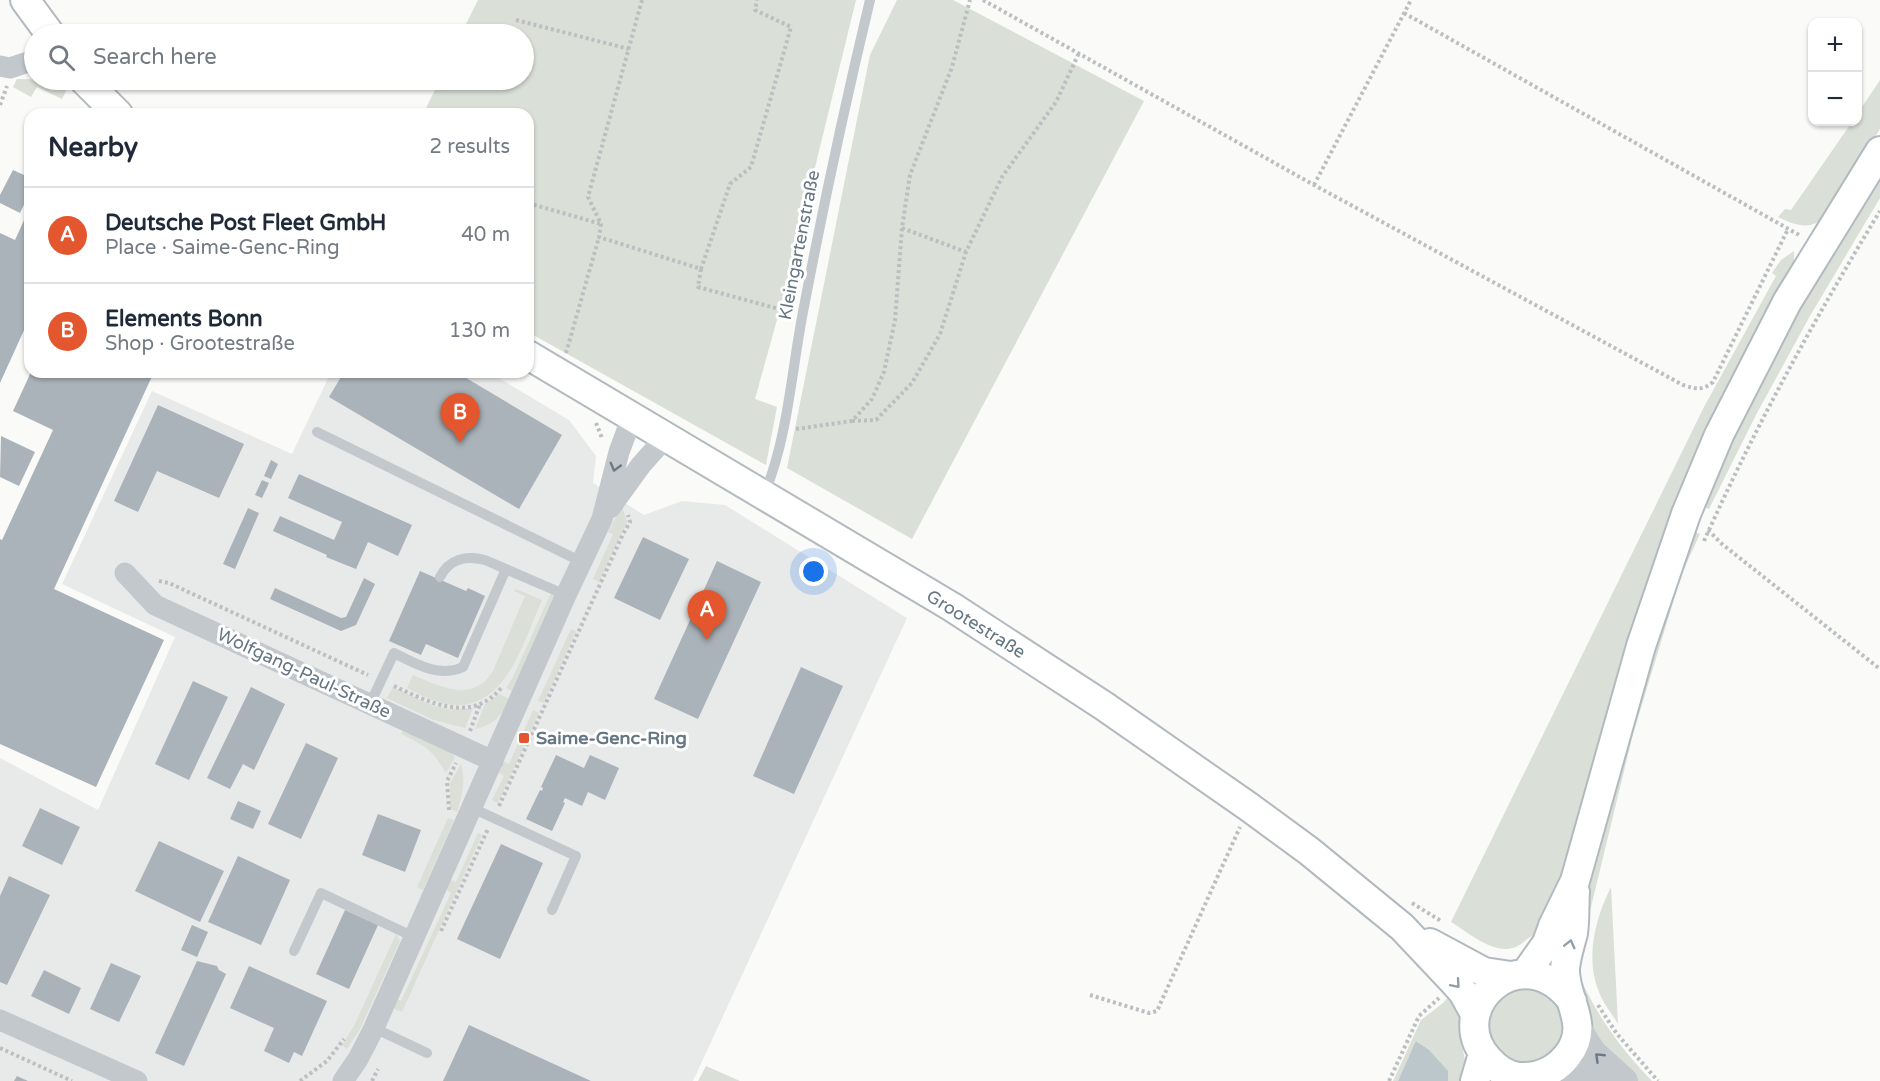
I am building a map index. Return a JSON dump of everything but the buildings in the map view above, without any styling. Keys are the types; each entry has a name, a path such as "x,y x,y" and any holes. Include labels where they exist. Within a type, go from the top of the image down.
{"main road":[{"path":"26,0 43,24"},
{"path":"94,90 112,108"},
{"path":"1518,975 1550,935 1575,881 1641,646 1686,514 1719,435 1756,360 1819,247 1880,151"},
{"name":"Grootestraße","path":"534,359 952,607 1104,706 1249,807 1317,858 1402,927 1463,992 1475,1014"},
{"path":"1575,881 1573,931 1565,970 1584,1001"},
{"name":"Grootestraße","path":"1402,927 1484,972 1518,975"},
{"path":"1518,975 1539,975 1584,1001 1577,1014 1578,1028 1572,1049 1558,1066 1539,1076 1515,1079 1494,1066 1479,1068 1474,1029 1475,1014 1483,997 1495,984 1518,975"}],"street":[{"path":"0,66 10,68 24,63"},
{"path":"343,1081 358,1059 374,1028 602,519 619,452 632,417"},
{"path":"602,519 641,465 666,437"},
{"name":"Wolfgang-Paul-Straße","path":"125,573 155,605 493,761"},
{"path":"0,1020 137,1081"},
{"path":"1578,1028 1593,1052 1625,1081"},
{"path":"1558,1066 1595,1081"}],"lane":[{"name":"Kleingartenstraße","path":"764,496 773,474 784,431 802,315 836,141 870,0"},
{"path":"317,432 582,562"},
{"path":"440,577 450,564 461,558 473,557 566,595"},
{"path":"370,704 394,653 424,668 438,671 454,671 463,667 506,569"},
{"path":"472,808 576,856 552,910"},
{"path":"294,951 321,893 414,937"},
{"path":"374,1028 427,1053"}],"path":[{"path":"566,354 602,224 588,197 642,0"},
{"path":"757,0 755,10 791,27 751,167 730,184 698,287 802,315"},
{"path":"852,421 872,399 884,372 895,320 902,228 910,176 952,67 970,0"},
{"path":"983,0 1314,185 1683,385 1696,389 1706,388 1713,382 1788,229"},
{"path":"1314,185 1411,0"},
{"path":"1404,13 1819,247"},
{"path":"516,20 532,24"},
{"path":"534,25 629,49"},
{"path":"784,431 852,421 876,420 912,384 940,334 966,252 1002,177 1056,102 1079,53"},
{"path":"534,205 602,224"},
{"path":"1709,531 1785,375 1880,211"},
{"path":"902,228 966,252"},
{"path":"599,237 702,269"},
{"path":"594,419 600,429 603,443"},
{"path":"1686,514 1880,669"},
{"path":"125,573 169,583 437,706 455,709 480,704 506,682"},
{"path":"1090,995 1149,1013 1157,1011 1249,807"},
{"path":"1389,1081 1419,1016 1445,993 1453,981"},
{"path":"1584,1001 1617,1034 1658,1081"},
{"path":"300,1081 327,1061 345,1038"},
{"path":"0,1048 72,1081"}],"shaded area":[{"path":"478,0 856,0 783,298 755,399 777,407 766,465 534,335 534,108 426,108 435,90 534,90 534,24 466,24"},
{"path":"897,0 953,0 1144,101 912,539 787,468 870,55"},
{"path":"17,79 24,79 24,90 35,90 31,97 13,87"},
{"path":"1880,80 1880,129 1825,217 1814,224 1802,225 1778,217 1785,209 1791,210 1849,126 1862,126 1862,107"},
{"path":"43,90 66,90 62,99"},
{"path":"1880,172 1880,198 1810,316 1757,413 1709,509 1702,506 1752,393 1814,280"},
{"path":"1794,251 1794,264 1754,335 1682,485 1654,566 1543,934 1533,936 1513,948 1497,948 1489,945 1451,922 1704,407 1776,276 1772,273 1781,260"},
{"path":"328,378 499,378 569,420 596,456 593,483 644,515 682,501 725,505 907,618 693,1081 0,1081 0,758 98,810 175,637 62,584 152,391 292,454"},
{"path":"622,506 627,522 599,582 593,579 613,534 608,532"},
{"path":"1692,531 1700,534 1682,573 1633,734 1581,948 1584,909 1628,734"},
{"path":"516,589 542,600 519,654 497,687 483,698 466,704 441,703 407,688 413,675 455,690 476,687 485,681 493,671 525,596 514,591"},
{"path":"551,593 557,596 514,692 506,688"},
{"path":"571,629 576,631 544,703 538,701"},
{"path":"393,687 432,705 450,709 473,708 465,728 434,720 387,698"},
{"path":"499,694 510,699 504,710 492,722 475,729 485,704"},
{"path":"533,710 539,713 498,803 492,800 504,776 498,772 503,761 509,764"},
{"path":"404,728 449,750 455,757 446,773 427,749 401,734"},
{"path":"461,764 462,794 457,812 450,808 450,783"},
{"path":"448,818 454,820 423,890 417,887"},
{"path":"478,833 482,835 402,1012 390,1007 394,998 401,1001 451,893 445,889 449,879 456,882"},
{"path":"1611,887 1618,1024 1601,996 1595,979 1592,952 1596,925"},
{"path":"396,934 400,941 360,1029 347,1049 342,1045 354,1026"},
{"path":"1578,964 1583,983 1598,1012 1623,1048 1652,1081 1638,1081 1610,1058 1592,1030 1589,1006 1577,983"},
{"path":"1526,986 1541,989 1553,998 1562,1010 1565,1025 1562,1040 1553,1052 1541,1061 1526,1064 1511,1061 1499,1052 1490,1040 1487,1025 1490,1010 1499,998 1511,989"},
{"path":"1453,992 1460,1010 1459,1033 1466,1064 1465,1081 1448,1081 1447,1071 1417,1041 1398,1081 1393,1081 1421,1020"},
{"path":"1416,1041 1429,1050 1448,1071 1448,1081 1398,1081"},
{"path":"706,1066 740,1081 698,1081"}],"place":[{"name":"Elements Bonn","path":"460,443"},
{"name":"Deutsche Post Fleet GmbH","path":"707,640"},
{"name":"Saime-Genc-Ring","path":"524,738"}]}
